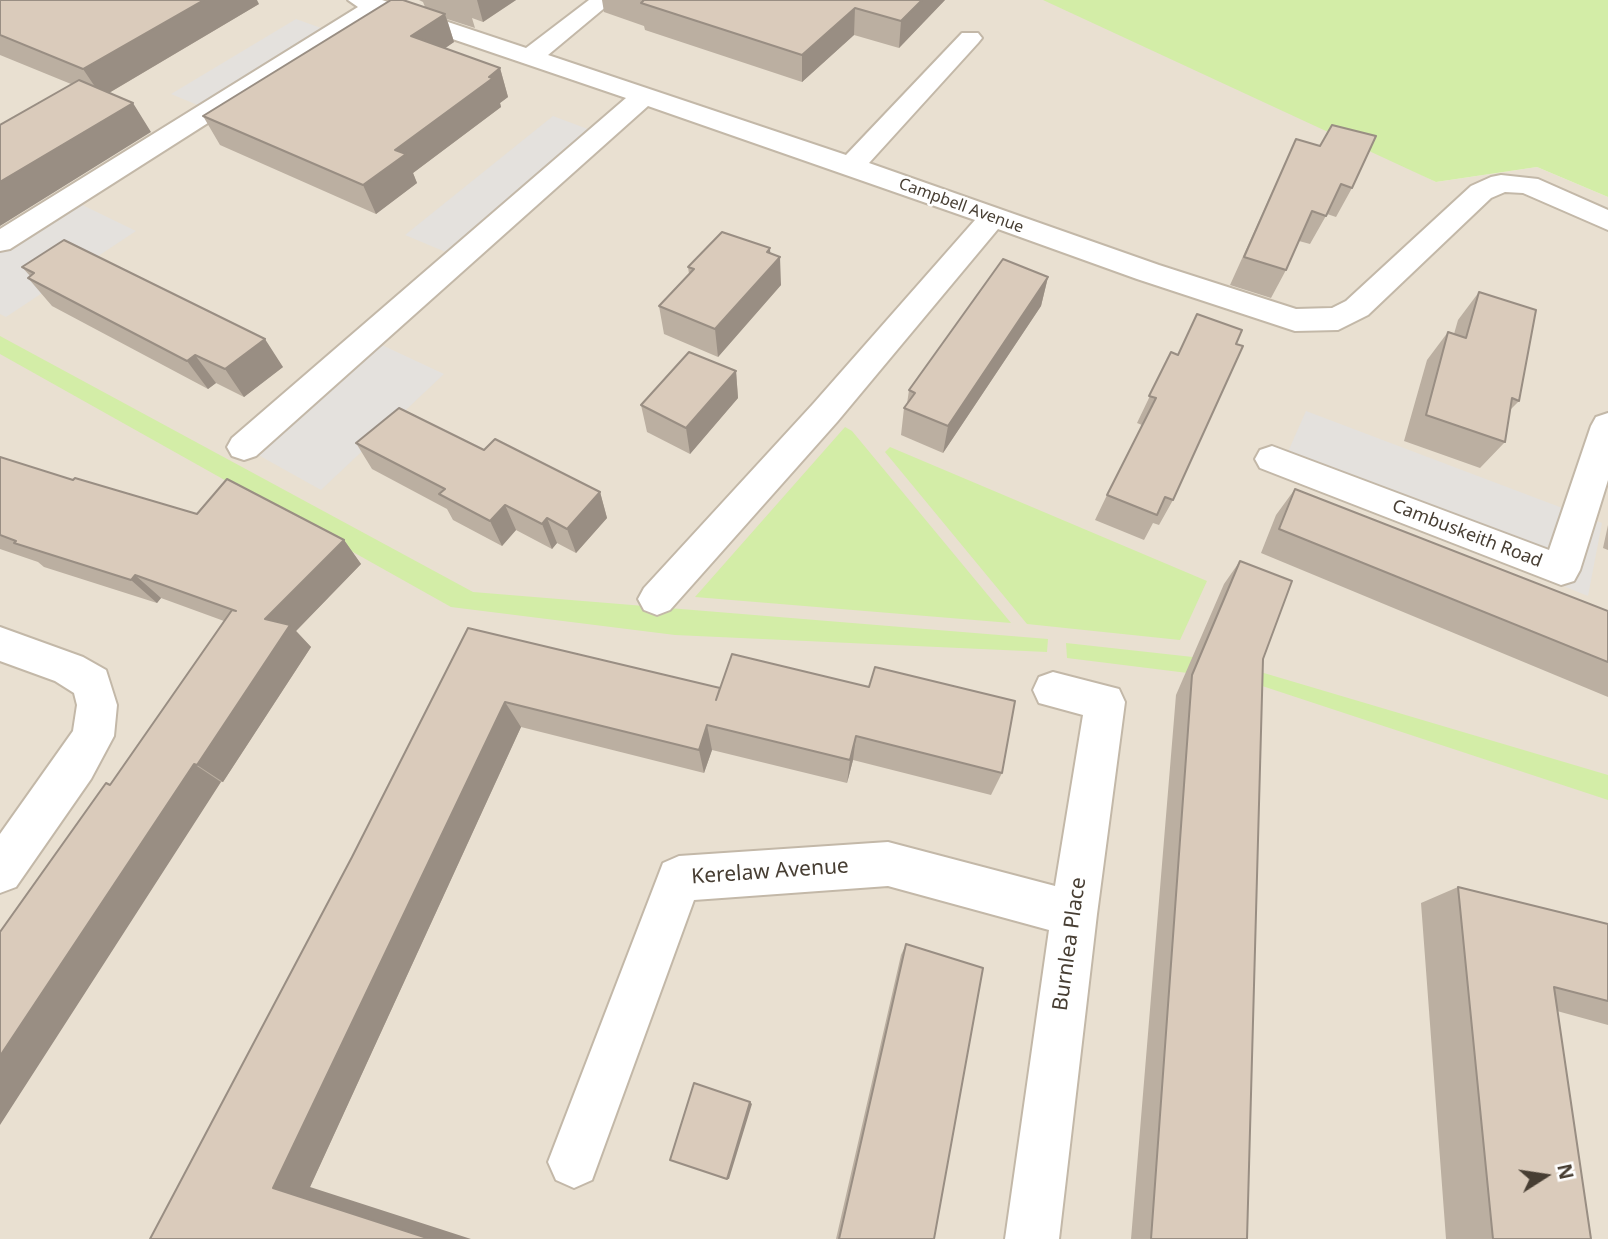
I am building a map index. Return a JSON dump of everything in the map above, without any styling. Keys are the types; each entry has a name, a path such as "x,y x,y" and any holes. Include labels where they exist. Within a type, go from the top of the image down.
{"street":[{"path":"528,59 603,0"},
{"path":"0,242 368,3"},
{"name":"Campbell Avenue","path":"368,3 1295,320 1338,319 1357,308 1481,192 1501,183 1528,185 1608,220"},
{"path":"851,166 970,38"},
{"path":"244,447 644,96"},
{"path":"657,599 834,402 992,218"},
{"name":"Cambuskeith Road","path":"1272,459 1562,570 1608,426"},
{"path":"0,645 69,669 92,683 97,705 93,736 76,765 0,871"},
{"name":"Burnlea Place","path":"1032,1239 1074,914 1105,702 1053,690"},
{"name":"Kerelaw Avenue","path":"574,1162 679,879 888,864 1074,914"}],"shaded area":[{"path":"0,0 1066,0 1436,182 1537,167 1608,197 1608,1239 0,1239"},
{"path":"296,19 335,33 212,111 171,94"},
{"path":"553,116 601,134 460,258 405,235"},
{"path":"70,199 136,231 6,317 0,314 0,242"},
{"path":"369,339 444,374 321,490 244,447"},
{"path":"1306,411 1602,523 1588,596 1279,472"}],"green space":[{"path":"1043,0 1608,0 1608,197 1537,167 1436,182"},
{"path":"0,336 473,592 1048,639 1047,652 675,635 451,607 0,354"},
{"path":"845,427 852,431 1011,623 695,597"},
{"path":"890,447 1207,581 1180,640 1027,624 885,452"},
{"path":"1066,643 1220,660 1608,775 1608,800 1244,680 1067,658"}],"building":[{"path":"0,0 204,0 83,69 0,35"},
{"path":"391,0 403,0 445,14 411,36 500,68 489,77 493,78 395,150 406,154 363,185 203,116"},
{"path":"644,0 922,0 901,21 855,8 802,55 641,3"},
{"path":"79,80 133,103 0,182 0,125"},
{"path":"1332,125 1376,136 1352,188 1341,184 1326,216 1312,211 1286,270 1244,257 1296,139 1320,146"},
{"path":"722,232 770,248 767,252 780,257 715,329 659,306 694,269 688,267"},
{"path":"64,240 265,339 225,369 195,355 187,361 28,278 34,273 22,267"},
{"path":"1003,259 1048,277 948,426 904,408 915,393 909,390"},
{"path":"1479,292 1536,310 1519,401 1512,398 1505,442 1426,415 1448,332 1466,338"},
{"path":"1197,314 1242,330 1236,344 1243,346 1173,500 1165,497 1157,515 1107,495 1156,398 1149,396 1171,352 1178,355"},
{"path":"689,352 736,371 686,428 641,405"},
{"path":"399,408 484,450 495,439 600,492 567,529 547,518 542,524 505,505 490,521 439,494 445,489 356,443"},
{"path":"0,457 197,514 227,479 344,540 265,619 290,625 0,1056 0,932 106,783 110,785 232,610 236,611 135,575 131,580 14,543 16,541 0,535"},
{"path":"1295,489 1608,611 1608,662 1279,529"},
{"path":"1240,561 1292,581 1263,659 1247,1239 1151,1239 1192,675"},
{"path":"468,628 720,688 716,700 732,654 869,687 875,667 1015,701 1002,773 856,736 850,760 707,725 699,750 505,702 273,1188 430,1239 150,1239 352,857"},
{"path":"1458,887 1608,924 1608,1001 1554,987 1591,1239 1493,1239"},
{"path":"906,944 983,968 934,1239 839,1239"},
{"path":"694,1083 750,1102 727,1179 670,1160"}]}
